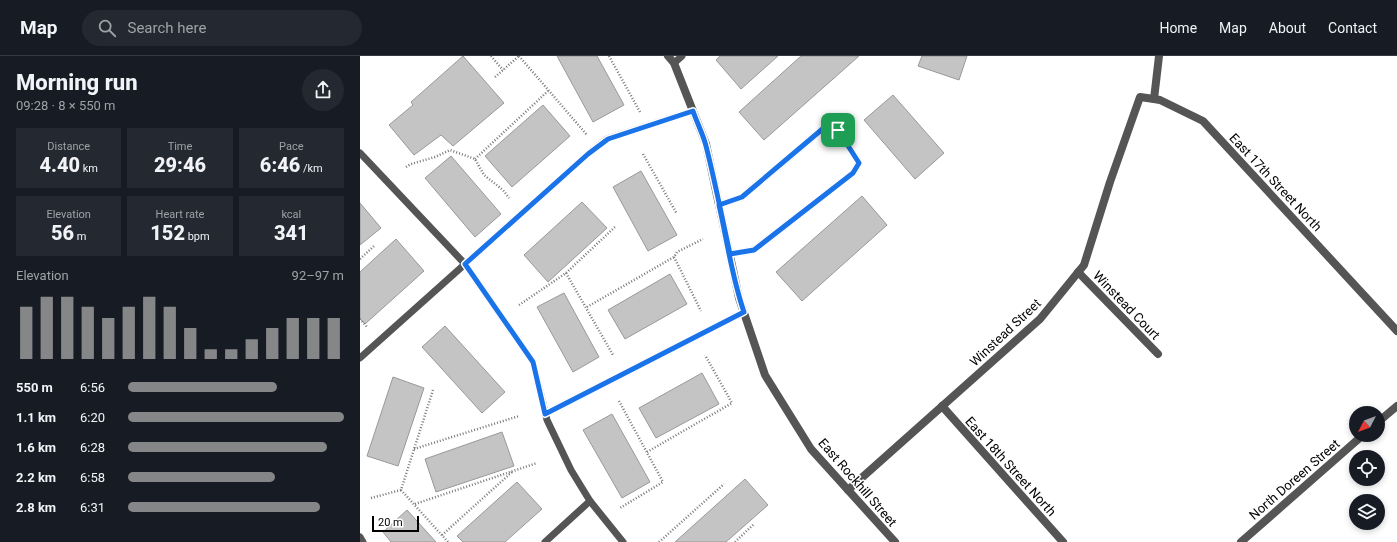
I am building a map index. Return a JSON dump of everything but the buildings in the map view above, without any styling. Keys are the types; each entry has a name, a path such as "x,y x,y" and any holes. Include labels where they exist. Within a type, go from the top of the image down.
{"street":[{"name":"East Rockhill Street","path":"668,56 674,63 706,144 739,298 765,374 811,449 895,542"},
{"path":"1154,99 1159,56"},
{"name":"Winstead Street","path":"848,490 1040,319 1084,265 1110,182 1140,97 1154,99"},
{"name":"East 17th Street North","path":"1154,99 1160,100 1202,121 1397,331"},
{"name":"Winstead Court","path":"1078,272 1158,354"},
{"name":"East 18th Street North","path":"942,406 1063,542"},
{"path":"1385,416 1397,406"},
{"name":"North Doreen Street","path":"1241,542 1355,442"}],"lane":[{"path":"674,63 682,56"},
{"path":"360,358 588,154 608,139 693,111"},
{"path":"719,205 742,197 826,126 838,130 859,163 853,173 754,250 730,254"},
{"path":"360,153 465,264 533,362 547,420 571,470 590,501 623,542"},
{"path":"545,414 744,312"},
{"path":"545,542 590,501"},
{"path":"360,537 363,542"}],"path":[{"path":"491,56 503,70"},
{"path":"495,77 519,56 587,135"},
{"path":"609,56 640,112"},
{"path":"475,160 548,91"},
{"path":"406,167 450,150 475,160 484,175 503,190 509,198"},
{"path":"643,154 677,214"},
{"path":"519,305 566,273 616,226"},
{"path":"587,307 674,256 677,252 703,239"},
{"path":"360,259 374,246"},
{"path":"674,256 701,311"},
{"path":"566,273 614,355"},
{"path":"360,319 367,327"},
{"path":"647,452 732,403 706,355"},
{"path":"401,490 433,390"},
{"path":"619,401 664,482 620,508"},
{"path":"414,449 519,416"},
{"path":"415,504 537,463"},
{"path":"442,535 513,471"},
{"path":"659,542 724,484"},
{"path":"371,498 401,490"},
{"path":"401,490 448,542"},
{"path":"735,542 754,524"}],"route":[{"path":"838,130 826,126 742,197 719,205 739,298 744,312 545,414 533,362 465,264 588,154 608,139 693,111 706,144 712,174 719,205 730,254 754,250 853,173 859,163 838,130"}]}
